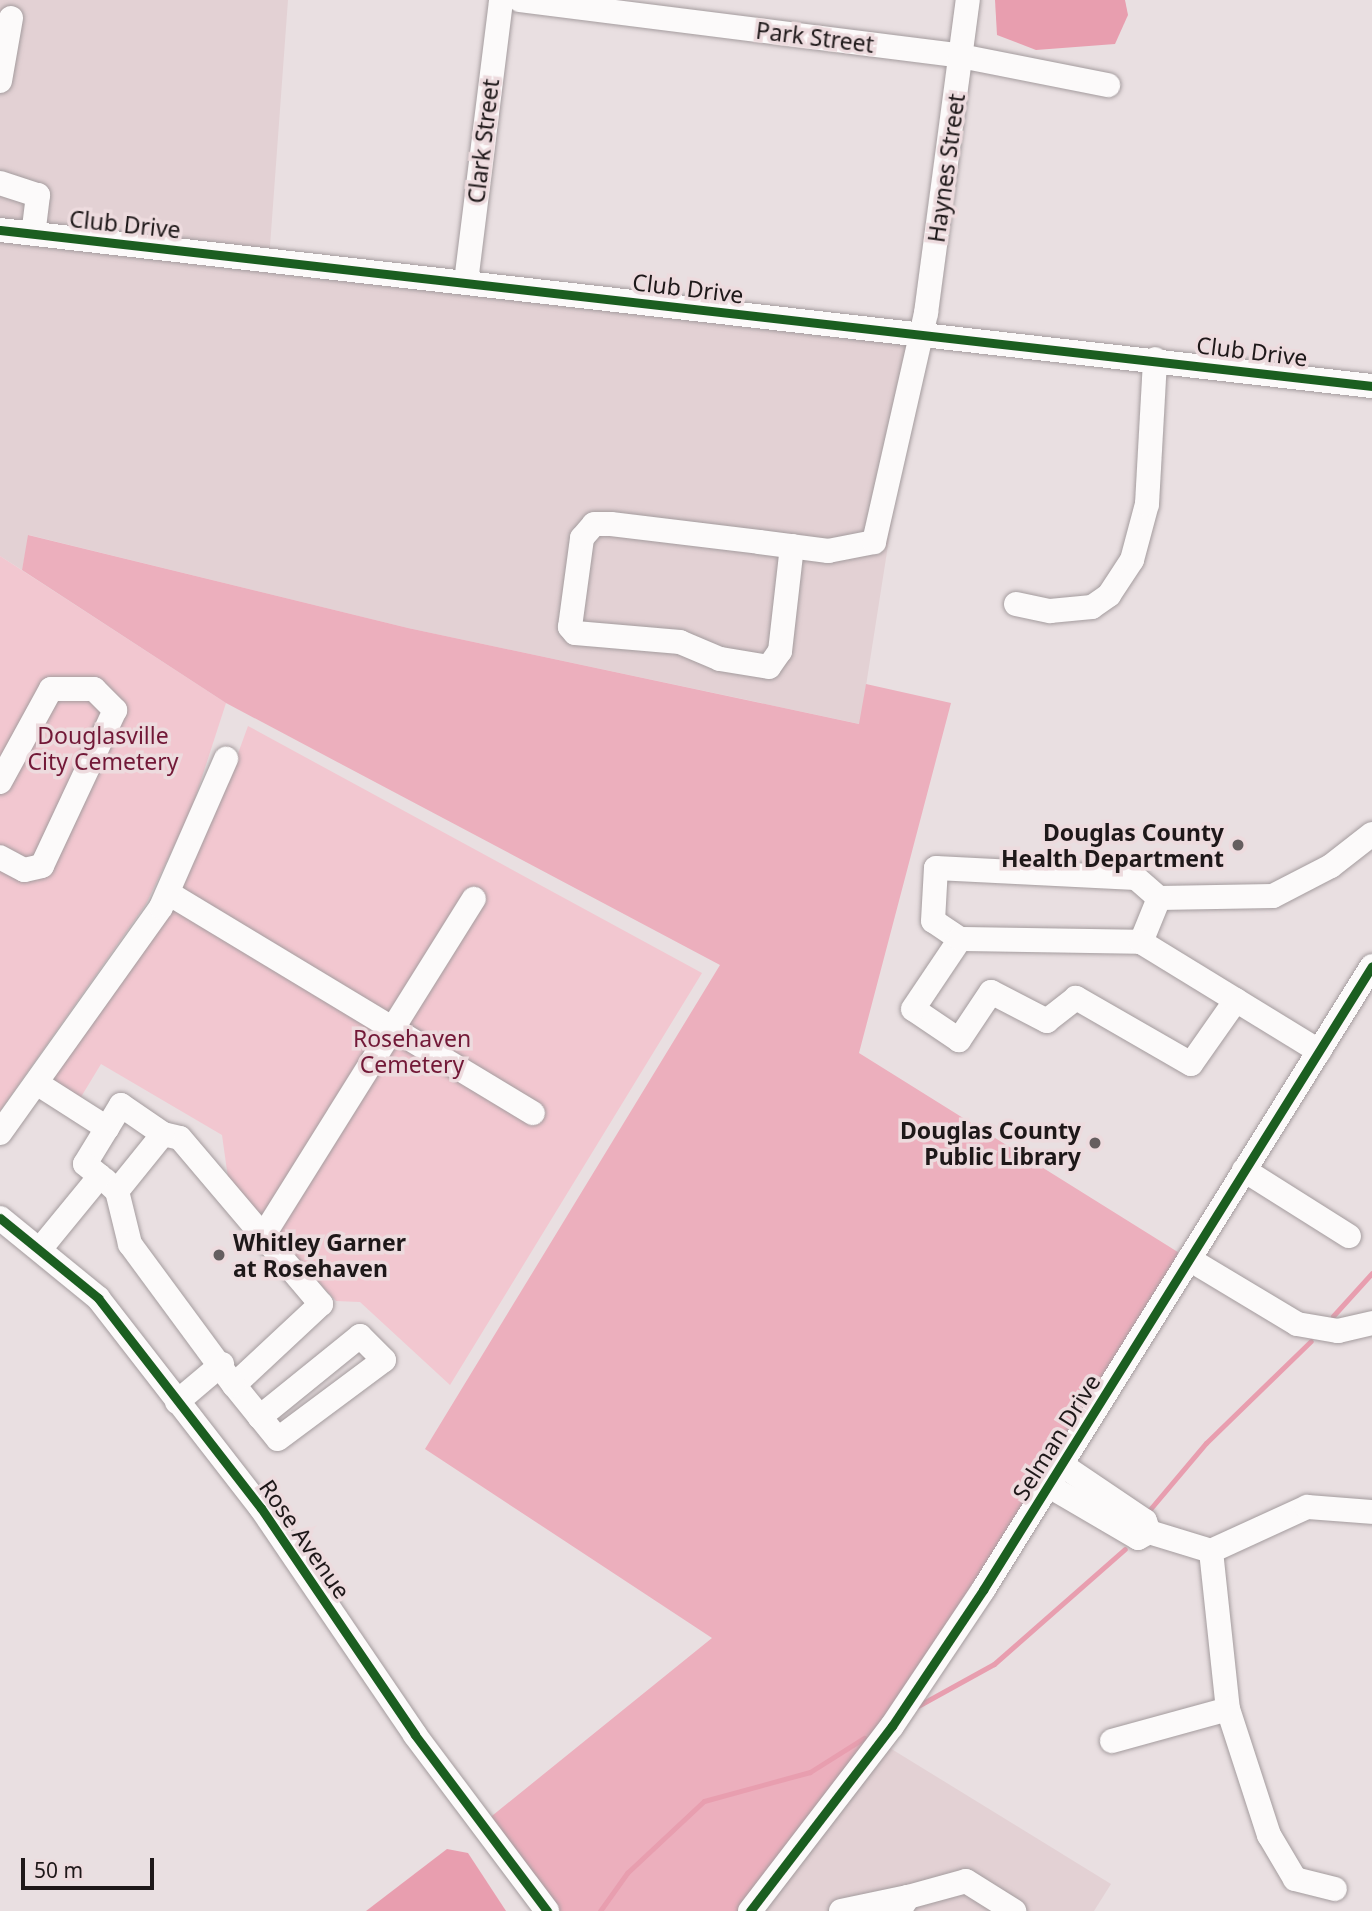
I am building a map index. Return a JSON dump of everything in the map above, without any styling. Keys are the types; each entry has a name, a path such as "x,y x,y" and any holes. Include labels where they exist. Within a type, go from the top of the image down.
{"street":[{"name":"Clark Street","path":"466,282 501,0"},
{"name":"Park Street","path":"520,0 961,56 1108,85"},
{"name":"Haynes Street","path":"792,546 780,651 769,667 720,659 680,642 572,631 585,530 611,524 792,546 858,550 881,530 920,335 968,0"},
{"path":"1,85 12,7"},
{"path":"0,183 38,195 33,234"},
{"name":"Club Drive","path":"0,230 920,335 1155,359 1372,386"},
{"path":"1016,604 1050,611 1092,607 1109,595 1132,560 1147,504 1155,359"},
{"path":"0,782 51,689 94,690 115,710 42,866 24,870 0,857"},
{"path":"0,1133 38,1084 168,893 226,759"},
{"path":"1319,1051 1141,942 960,939 933,921 936,868 1136,878 1159,898 1273,896 1331,866 1372,834"},
{"path":"168,893 533,1113"},
{"path":"1141,942 1159,898"},
{"path":"265,1233 474,899"},
{"path":"960,939 913,1009 959,1040 990,992 1047,1021 1076,999 1191,1064 1236,1000"},
{"name":"Selman Drive","path":"753,1910 892,1726 1049,1486 1319,1051 1368,982"},
{"path":"38,1084 107,1128"},
{"path":"177,1402 228,1374 321,1304 265,1233 180,1138 163,1133 121,1105 85,1164 109,1184 130,1244 228,1374 260,1417 278,1439 384,1360 360,1336 260,1417"},
{"path":"41,1248 163,1133"},
{"path":"1244,1170 1349,1236"},
{"name":"Rose Avenue","path":"0,1218 41,1248 98,1298 261,1508 415,1735 547,1911"},
{"path":"1189,1259 1297,1324 1338,1331 1372,1323"},
{"path":"1062,1465 1145,1521 1149,1532"},
{"path":"1049,1486 1138,1538 1149,1532 1211,1550 1307,1507 1372,1512"},
{"path":"1211,1550 1228,1709 1269,1835 1295,1880 1335,1889"},
{"path":"1112,1741 1228,1709"},
{"path":"841,1911 903,1904 966,1881 1014,1911"}],"shaded area":[{"path":"0,0 288,0 269,260 921,335 860,724 408,628 29,535 22,570 0,556"},
{"path":"995,0 1125,0 1128,15 1115,44 1036,50 997,35"},
{"path":"28,535 408,628 859,724 866,684 951,703 859,1053 1189,1259 1062,1465 750,1911 547,1911 482,1824 712,1638 425,1449 720,965 226,703 22,570"},
{"path":"885,1745 1111,1884 1094,1911 756,1911"},
{"path":"447,1849 468,1853 506,1911 366,1911"}],"green space":[{"name":"Douglasville City Cemetery","path":"0,556 226,703 191,811 146,904 0,1111"},
{"name":"Rosehaven Cemetery","path":"248,726 702,973 450,1385 360,1302 336,1301 229,1185 222,1135 101,1064 81,1097 51,1080 236,759"}],"waterway":[{"path":"1333,1316 1372,1273"},
{"path":"1146,1514 1206,1443 1311,1341"},
{"path":"916,1707 994,1664 1125,1549"},
{"path":"600,1911 627,1873 704,1801 810,1772 864,1738"}],"cycle path":[{"path":"0,230 1372,386"},
{"path":"750,1911 892,1726 983,1590 1372,966"},
{"path":"0,1218 98,1298 261,1508 415,1735 547,1911"}],"place":[{"name":"Douglas County Health Department","path":"1238,845"},
{"name":"Douglas County Public Library","path":"1095,1143"},
{"name":"Whitley Garner at Rosehaven","path":"219,1255"}]}
